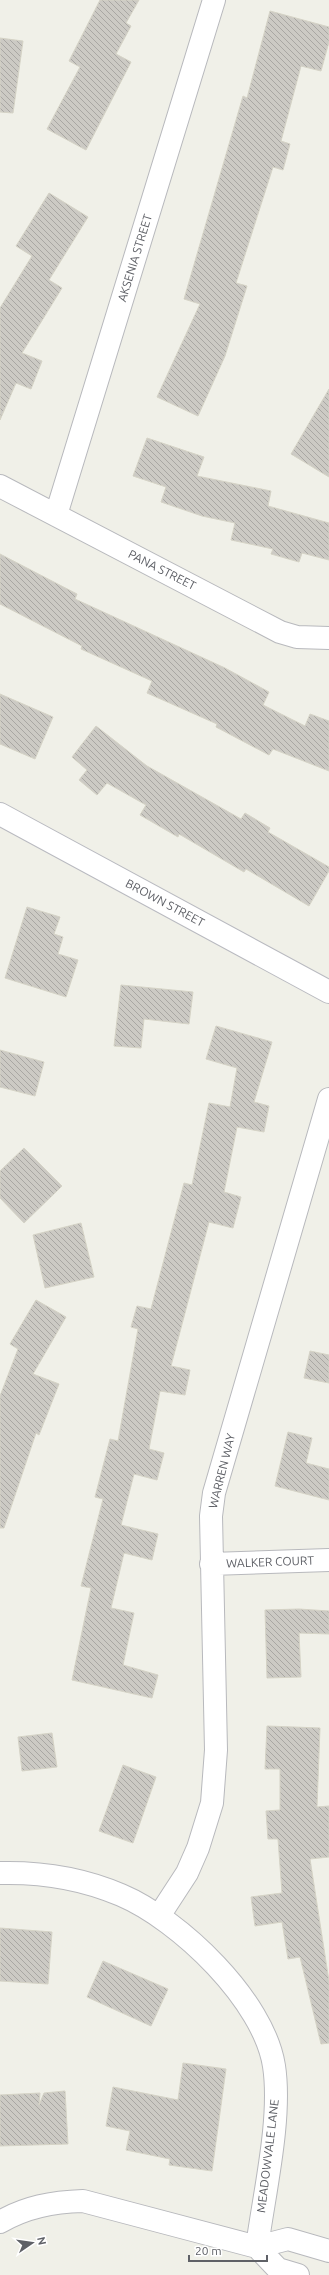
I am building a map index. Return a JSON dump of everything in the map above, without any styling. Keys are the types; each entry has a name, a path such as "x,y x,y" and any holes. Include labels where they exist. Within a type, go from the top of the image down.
{"street":[{"name":"AKSENIA STREET","path":"56,515 214,0"},
{"name":"PANA STREET","path":"0,486 280,632 297,637 329,638"},
{"name":"BROWN STREET","path":"0,814 329,992"},
{"name":"WARREN WAY","path":"159,1916 187,1873 198,1848 212,1803 216,1750 211,1564 211,1516 214,1493 329,1099"},
{"name":"WALKER COURT","path":"211,1564 329,1560"},
{"name":"MEADOWVALE LANE","path":"0,1873 39,1874 82,1883 121,1895 159,1916 203,1954 231,1982 247,2002 268,2044 274,2066 274,2121 257,2247"},
{"path":"0,2222 30,2208 63,2202 83,2202 257,2247 288,2239 329,2251"},
{"path":"257,2247 278,2270 298,2275"}],"building":[{"path":"100,0 139,0 126,23 131,26 116,54 131,62 86,150 47,129 80,67 69,61"},
{"path":"270,11 329,27 329,42 321,71 301,66 281,141 290,144 283,170 273,167 236,283 247,286 225,356 198,416 157,397 200,304 184,299 243,96 247,98"},
{"path":"0,38 23,41 13,113 0,112"},
{"path":"49,193 88,217 49,280 62,288 22,353 42,361 31,389 16,383 0,420 0,308 32,256 16,246"},
{"path":"329,389 329,477 291,454"},
{"path":"147,438 204,457 197,476 271,491 268,506 329,523 329,560 302,553 299,562 271,554 273,549 231,540 235,523 202,516 161,502 166,487 133,476"},
{"path":"0,554 77,594 75,599 225,668 269,692 263,705 305,726 310,714 329,721 329,771 273,749 269,755 216,727 217,724 147,693 152,681 81,649 82,646 0,604"},
{"path":"0,694 53,717 35,759 0,744"},
{"path":"96,726 147,766 241,819 245,813 270,828 268,832 329,867 329,871 309,906 246,869 244,872 179,834 178,837 140,815 146,805 107,783 97,795 79,780 87,770 72,757"},
{"path":"27,907 60,917 54,934 63,937 58,954 78,960 66,997 5,978"},
{"path":"121,985 193,992 189,1024 144,1019 141,1048 114,1046"},
{"path":"216,1026 272,1042 254,1102 269,1106 264,1132 237,1127 224,1192 241,1197 233,1228 209,1222 171,1366 190,1370 185,1395 160,1391 149,1449 164,1453 157,1480 134,1474 121,1525 158,1534 152,1560 124,1553 111,1608 134,1613 123,1665 158,1675 152,1698 72,1680 91,1588 81,1586 103,1499 95,1497 110,1439 118,1441 138,1329 131,1327 137,1306 151,1309 184,1183 192,1185 209,1103 230,1107 237,1068 206,1059"},
{"path":"0,1050 44,1062 35,1096 0,1087"},
{"path":"24,1148 62,1186 24,1223 0,1198 0,1171"},
{"path":"81,1223 94,1277 45,1288 33,1235"},
{"path":"36,1300 66,1317 33,1374 59,1384 39,1435 36,1433 4,1528 0,1528 0,1396 18,1349 10,1344"},
{"path":"310,1351 329,1355 329,1383 304,1378"},
{"path":"288,1432 312,1438 306,1463 329,1469 329,1500 275,1486"},
{"path":"299,1609 329,1611 329,1634 299,1633 301,1677 267,1678 265,1610"},
{"path":"267,1726 320,1728 317,1807 329,1806 329,1857 310,1859 329,1981 329,2043 321,2044 300,1957 288,1959 282,1922 255,1926 251,1897 282,1893 278,1839 268,1839 266,1811 280,1810 280,1769 265,1769"},
{"path":"52,1733 57,1767 22,1771 18,1737"},
{"path":"123,1765 156,1777 133,1843 99,1831"},
{"path":"0,1928 52,1932 48,1984 0,1981"},
{"path":"103,1961 168,1989 151,2026 87,1997"},
{"path":"183,2063 226,2069 212,2171 169,2165 170,2159 126,2150 130,2131 106,2126 113,2087 178,2100"},
{"path":"65,2091 68,2144 0,2146 0,2095 40,2093 39,2105 44,2093"}]}
